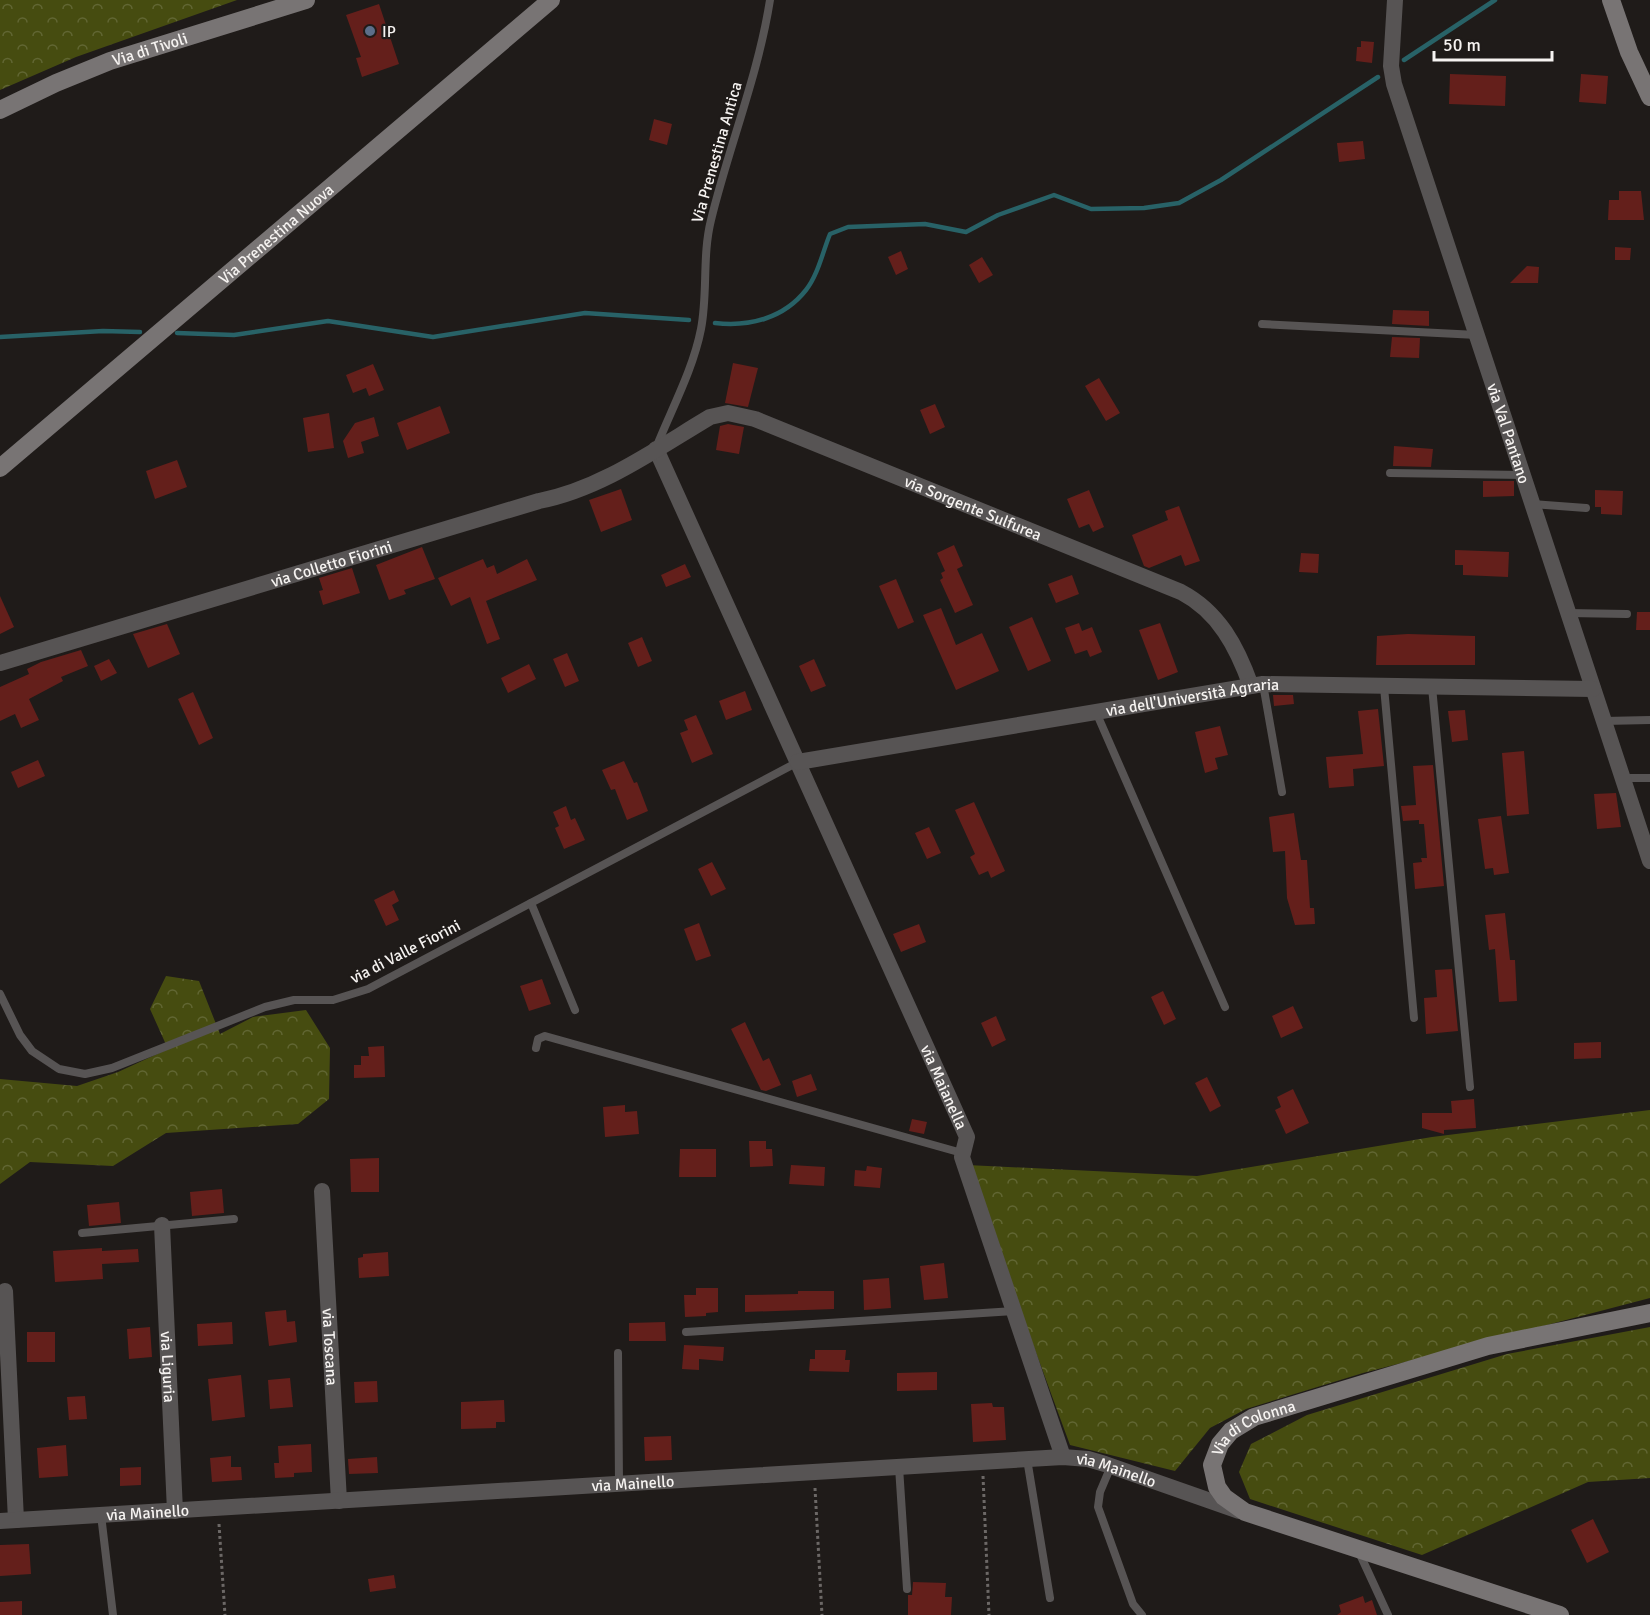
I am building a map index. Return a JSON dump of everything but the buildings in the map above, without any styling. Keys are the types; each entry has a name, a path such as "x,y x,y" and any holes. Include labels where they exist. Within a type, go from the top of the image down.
{"main road":[{"name":"Via di Tivoli","path":"0,110 56,83 110,61 306,0"},
{"name":"Via Prenestina Nuova","path":"0,468 551,0"},
{"path":"1611,0 1629,52 1650,97"},
{"name":"Via di Colonna","path":"1560,1615 1257,1517 1224,1497 1217,1487 1212,1465 1220,1444 1231,1431 1254,1417 1488,1346 1650,1313"}],"street":[{"name":"via Val Pantano","path":"1395,0 1392,75 1593,689 1647,842 1650,861"},
{"name":"via Sorgente Sulfurea","path":"656,449 718,414 735,413 755,419 1181,592 1194,599 1215,618 1236,648 1257,685"},
{"name":"via Colletto Fiorini","path":"0,663 539,501 566,496 589,487 656,449"},
{"name":"via Maianella","path":"656,449 967,1137 962,1153 1064,1457"},
{"name":"via dell'Università Agraria","path":"798,762 1257,685 1593,689"},
{"name":"via Toscana","path":"322,1191 339,1501"},
{"name":"via Liguria","path":"162,1225 175,1511"},
{"path":"5,1291 8,1521"},
{"name":"via Mainello","path":"8,1521 1064,1457 1088,1459 1111,1466 1257,1517"}],"lane":[{"name":"Via Prenestina Antica","path":"656,449 697,344 703,315 709,230 750,92 770,0"},
{"path":"1262,324 1477,335"},
{"path":"1390,473 1523,475"},
{"path":"1532,504 1586,508"},
{"path":"1568,613 1627,614"},
{"path":"1257,685 1282,792"},
{"path":"1384,687 1414,1018"},
{"path":"1432,687 1470,1087"},
{"path":"1096,712 1225,1007"},
{"path":"1604,721 1650,720"},
{"name":"via di Valle Fiorini","path":"0,994 20,1035 40,1058 66,1071 97,1072 265,1007 294,1000 333,1000 357,993 798,762"},
{"path":"1623,778 1650,778"},
{"path":"531,903 575,1010"},
{"path":"536,1048 538,1039 545,1036 962,1153"},
{"path":"82,1233 234,1219"},
{"path":"686,1332 1014,1311"},
{"path":"618,1353 620,1484"},
{"path":"1027,1459 1050,1598"},
{"path":"1111,1466 1099,1498 1099,1516 1132,1604 1142,1615"},
{"path":"899,1467 907,1588"},
{"path":"101,1515 113,1615"},
{"path":"1358,1550 1388,1615"}],"path":[{"path":"982,1462 989,1615"},
{"path":"814,1472 822,1615"},
{"path":"218,1508 225,1615"}],"green space":[{"path":"0,0 237,0 76,57 0,90"},
{"path":"166,976 199,981 220,1034 253,1017 306,1010 330,1048 329,1099 298,1124 166,1133 113,1166 30,1162 0,1184 0,1079 77,1086 118,1072 168,1049 150,1009"},
{"path":"1650,1110 1650,1298 1363,1373 1246,1409 1210,1428 1175,1471 1070,1445 967,1165 1197,1176 1432,1137"},
{"path":"1650,1327 1650,1478 1588,1482 1422,1555 1250,1499 1239,1472 1251,1444 1307,1415 1507,1354"}],"waterway":[{"path":"1404,60 1495,0"},
{"path":"715,323 753,322 787,308 810,284 830,234 848,227 925,224 966,232 998,215 1054,195 1091,209 1144,208 1179,203 1221,180 1378,77"},
{"path":"177,333 234,335 328,321 433,337 585,313 689,320"},
{"path":"0,337 103,331 140,332"}],"place":[{"name":"IP","path":"370,31"}]}
